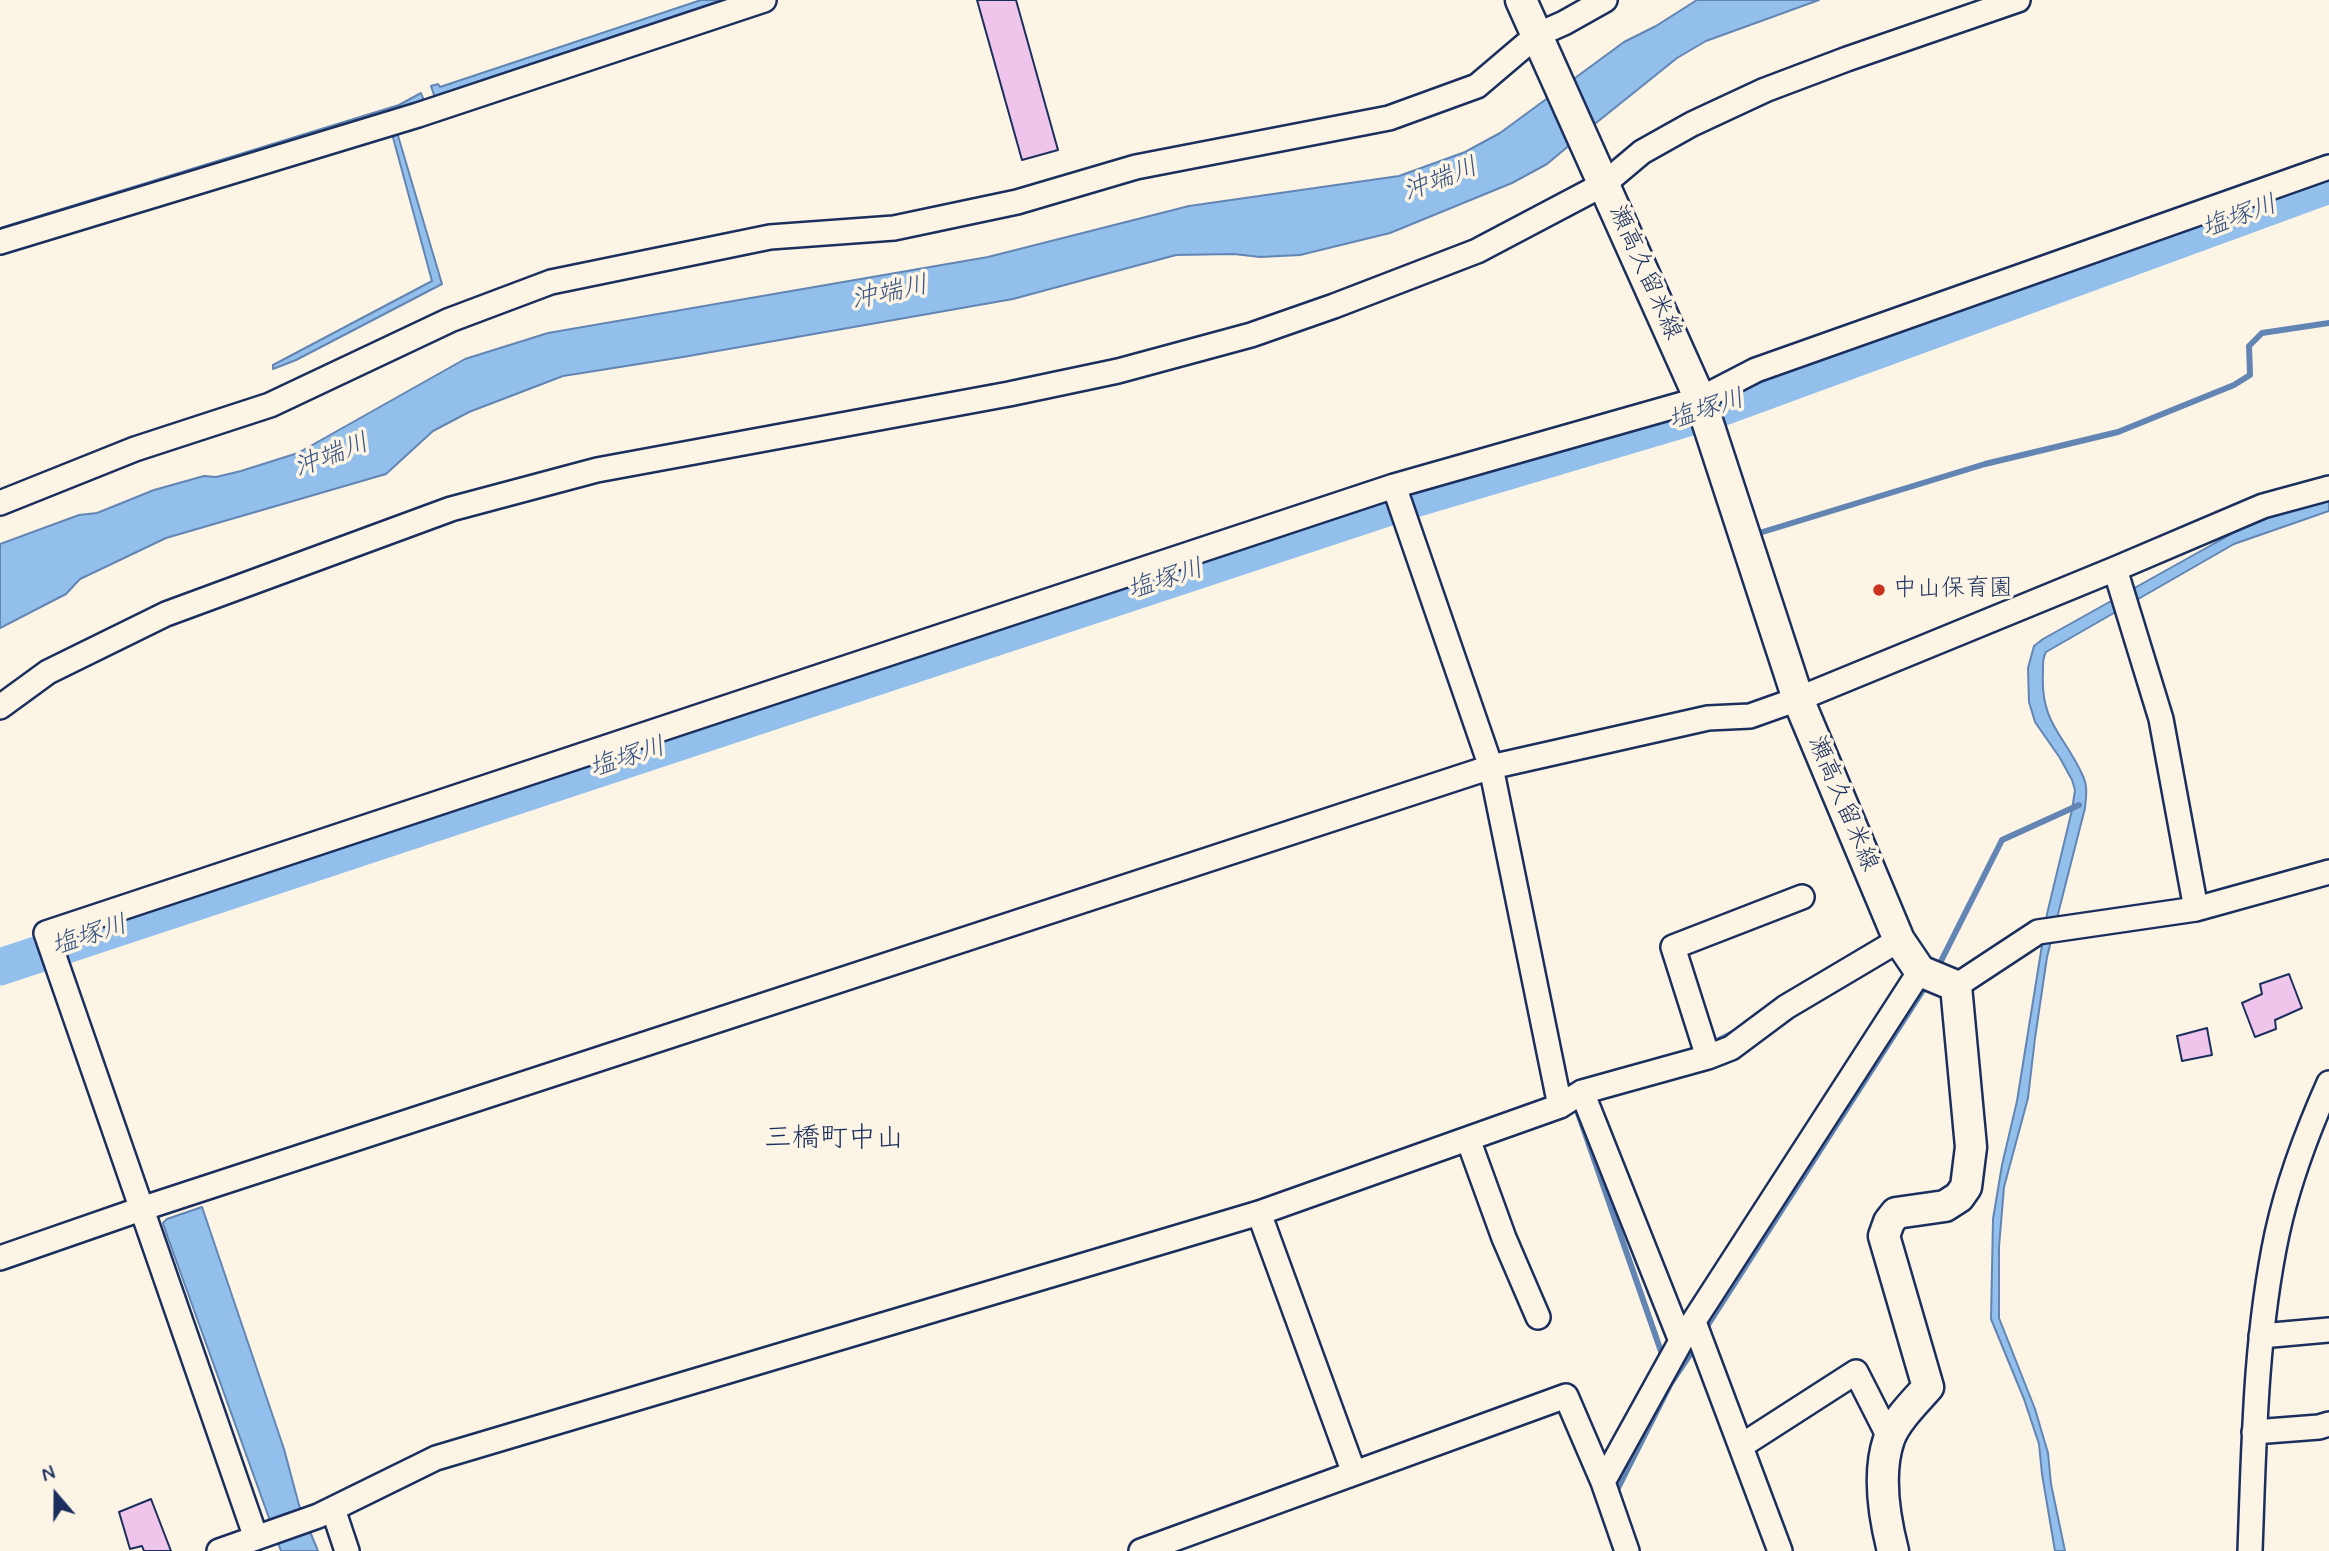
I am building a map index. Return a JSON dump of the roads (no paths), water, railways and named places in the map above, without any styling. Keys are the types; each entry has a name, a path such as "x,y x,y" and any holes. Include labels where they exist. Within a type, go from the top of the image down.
{"main road":[{"name":"瀬高久留米線","path":"1521,0 1700,399 1798,699 1899,940 1937,977 1971,1147 1966,1187 1959,1197 1945,1206 1896,1213 1884,1236 1928,1387 1889,1437 1884,1462 1885,1518 1893,1551"}],"street":[{"path":"0,242 418,115 764,0"},
{"path":"0,503 135,449 270,405 450,320 551,282 770,237 894,228 1017,202 1136,167 1389,118 1477,86 1564,23 1605,0"},
{"path":"0,707 48,672 166,614 451,509 597,470 1009,394 1118,371 1251,335 1334,306 1478,251 1642,152 1692,124 1765,90 1847,58 2018,0"},
{"path":"264,1536 141,1209 46,933 1394,486 1700,399 1756,370 2329,167"},
{"path":"1394,486 1491,767 1560,1107"},
{"path":"0,1258 141,1209 1491,767 1707,718 1751,716 2115,569 2263,506 2329,488"},
{"path":"2115,569 2161,719 2196,909"},
{"path":"1603,1482 1681,1341 1937,977 2049,930 2196,909 2329,872"},
{"path":"1708,1057 1673,947 1802,897"},
{"path":"219,1551 325,1513 436,1458 1259,1213 1560,1107 1583,1092 1708,1057 1731,1048 1786,1007 1899,940"},
{"path":"2250,1551 2261,1336 2277,1232 2308,1131 2329,1083"},
{"path":"1583,1092 1681,1341"},
{"path":"1468,1139 1504,1238 1538,1317"},
{"path":"1259,1213 1354,1473"},
{"path":"1694,1322 1780,1551"},
{"path":"2261,1336 2329,1330"},
{"path":"1741,1446 1856,1372 1889,1437"},
{"path":"1141,1551 1566,1396 1603,1482 1627,1551"},
{"path":"2254,1432 2329,1424"},
{"path":"325,1513 347,1551"}],"water":[{"path":"701,0 722,0 435,98 431,86 438,84 440,87"},
{"name":"沖端川","path":"1697,0 1819,0 1706,41 1677,58 1547,164 1512,183 1390,233 1300,255 1176,255 1013,299 563,376 469,412 433,431 386,474 166,538 80,579 66,594 0,628 0,544 79,515 97,513 154,490 204,476 216,477 241,471 298,453 465,359 548,333 988,257 1189,206 1399,176 1465,152 1500,133 1624,42"},
{"path":"421,93 425,103 0,231 0,228 399,105"},
{"path":"396,129 442,284 296,360 273,369 273,365 432,281 391,130"},
{"path":"2329,498 2329,511 2234,544 2046,652 2044,657 2045,704 2055,728 2083,776 2086,796 2047,957 2028,1098 2004,1187 1999,1247 1999,1318 2035,1409 2048,1453 2051,1484 2065,1551 2055,1551 2039,1444 2024,1399 1991,1319 1993,1219 2017,1101 2047,914 2075,790 2060,758 2035,722 2029,702 2028,668 2034,646 2043,639 2251,523"},
{"path":"202,1207 284,1449 299,1505 318,1551 281,1551 168,1238 163,1223 167,1219"}],"waterway":[{"name":"塩塚川","path":"0,967 1411,500 1718,409 2329,185"},
{"path":"1756,537 1756,534 1985,464 2118,432 2234,385 2250,375 2249,346 2262,333 2329,323"},
{"path":"1937,969 2002,840 2079,805"},
{"path":"1704,1331 1927,984"},
{"path":"1711,1044 1735,1032"},
{"path":"1578,1113 1664,1360"},
{"path":"1615,1494 1671,1383 1697,1344"}],"place":[{"name":"中山保育園","path":"1879,590"}],"district":[{"name":"三橋町中山","path":"834,1140"}]}
